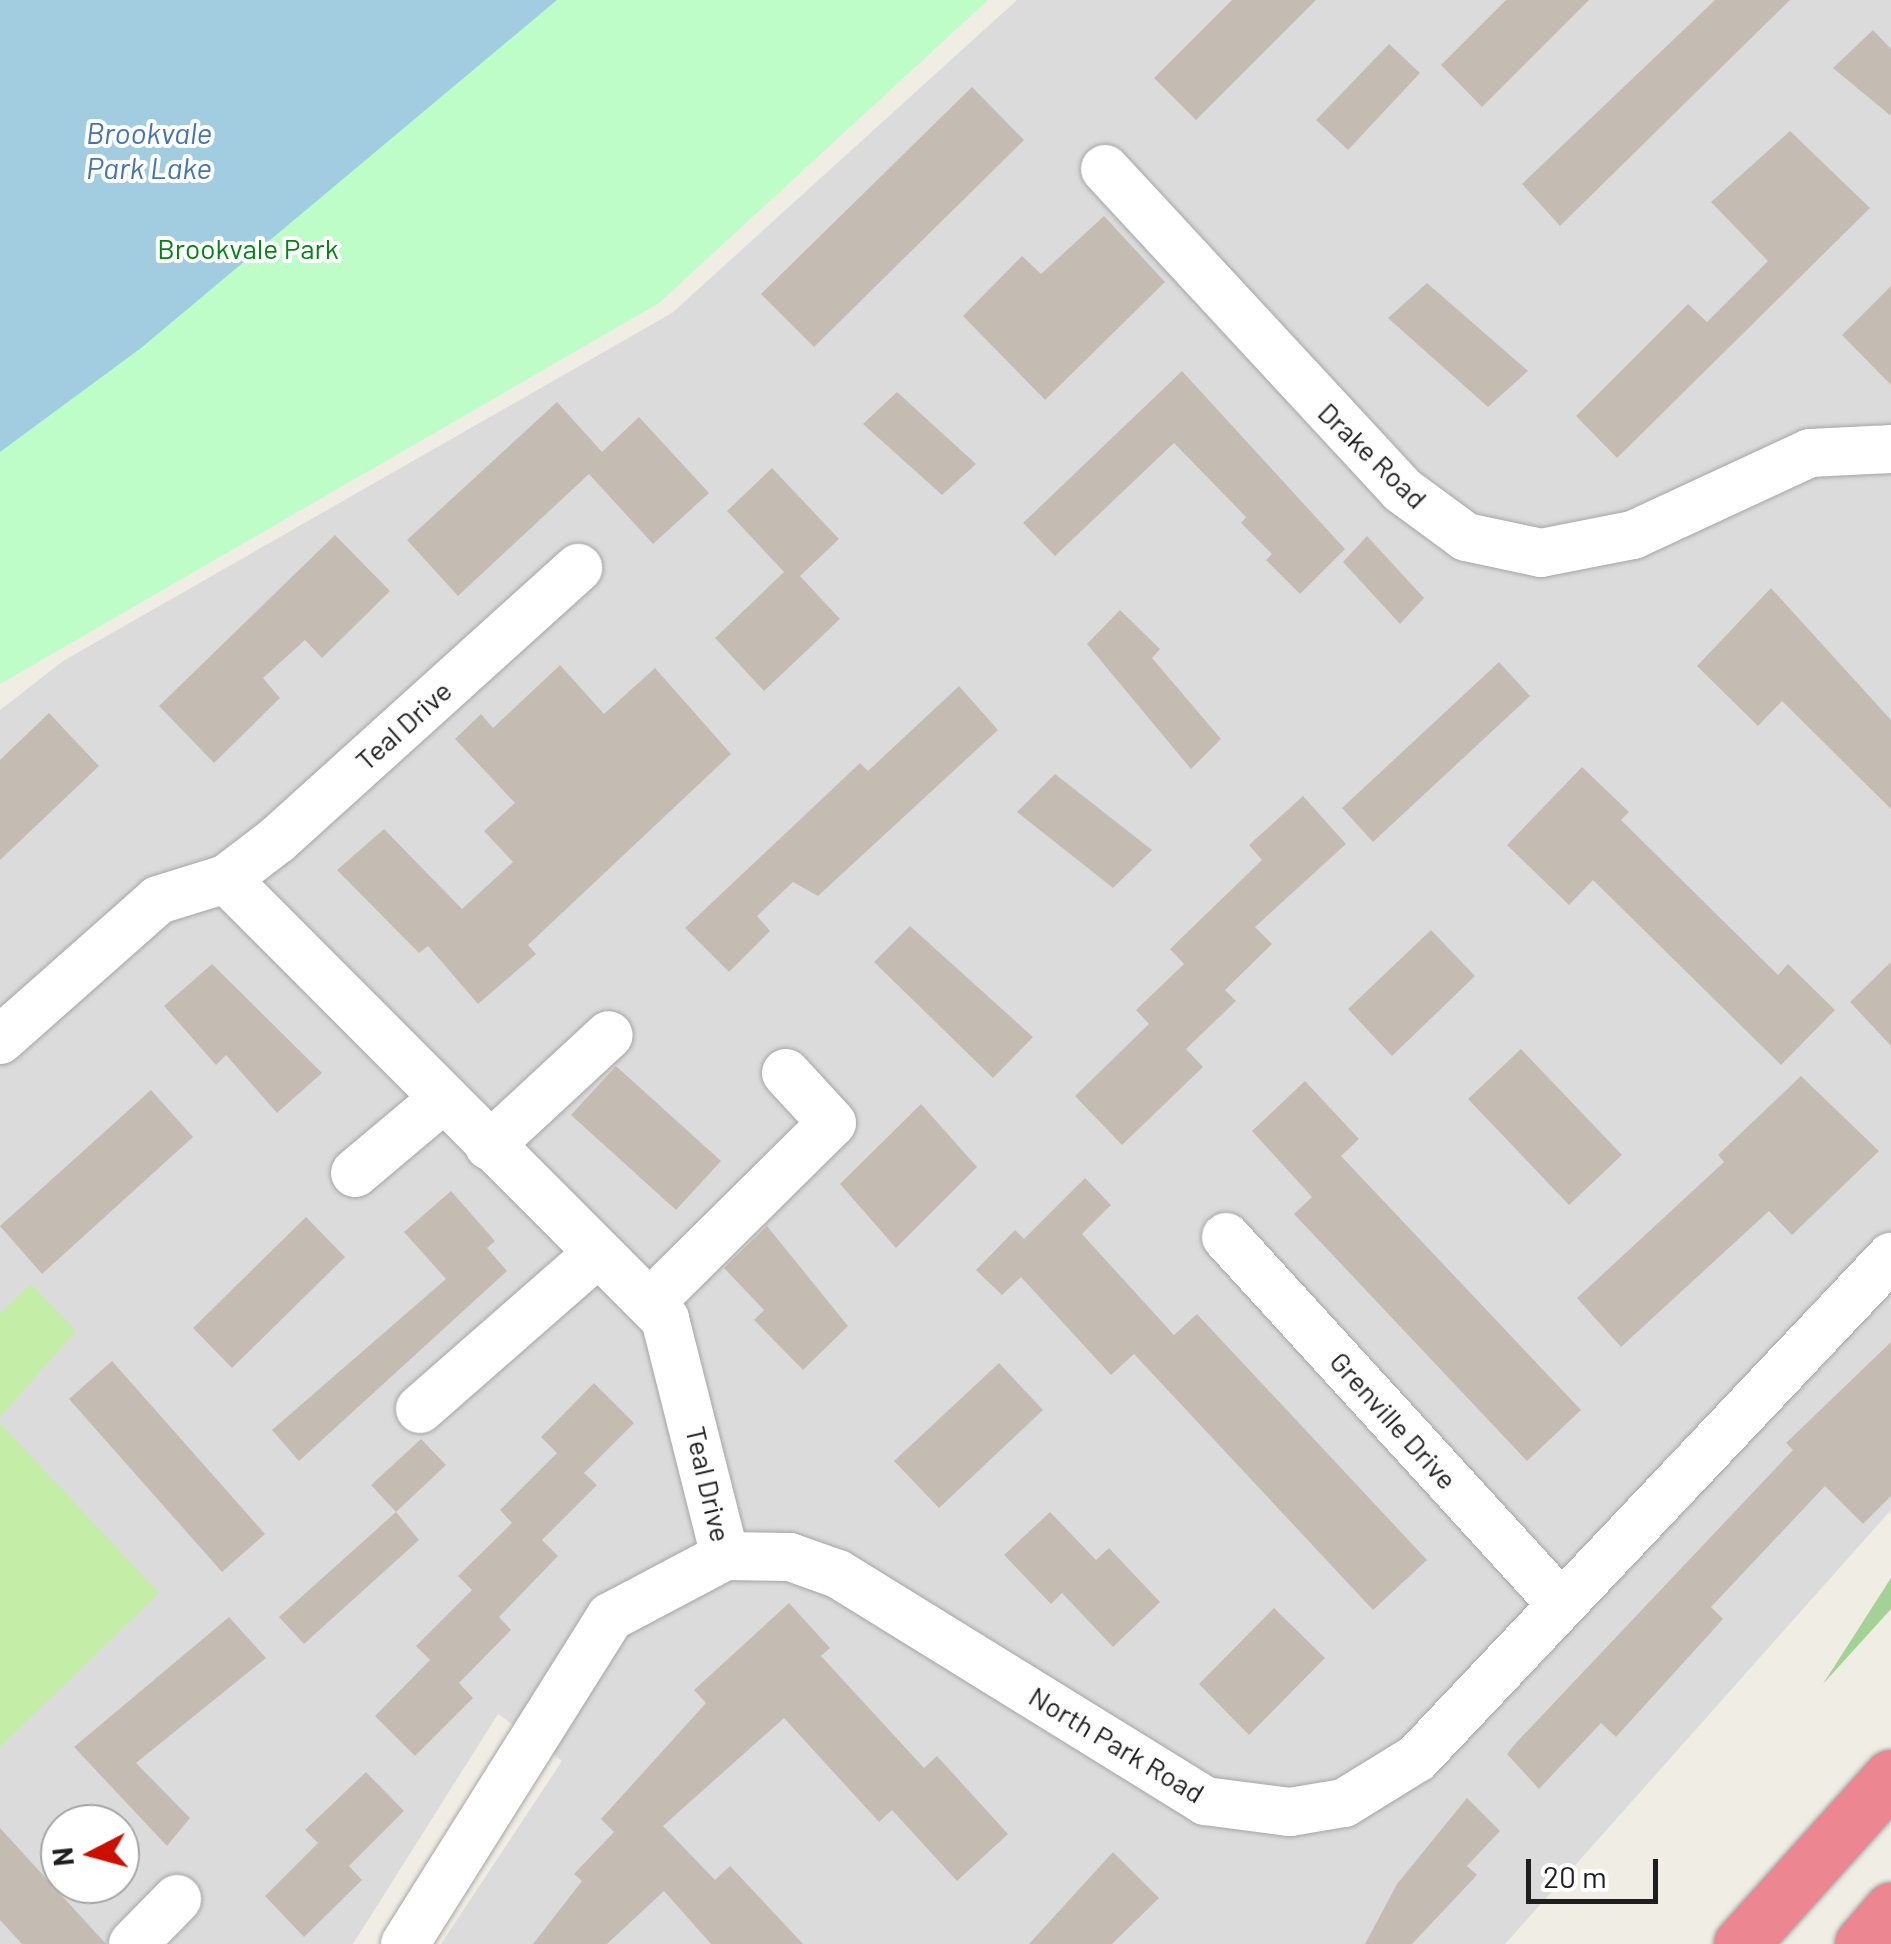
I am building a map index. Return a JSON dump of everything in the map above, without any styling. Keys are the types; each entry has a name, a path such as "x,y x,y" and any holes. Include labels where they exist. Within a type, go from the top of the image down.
{"highway":[{"path":"1742,1944 1891,1777"},
{"path":"1862,1944 1891,1910"}],"street":[{"name":"Drake Road","path":"1105,169 1402,490 1466,537 1541,554 1633,535 1810,453 1891,449"},
{"name":"Teal Drive","path":"0,1040 158,900 226,879 578,568"},
{"name":"Teal Drive","path":"226,879 596,1254 652,1301 678,1346 725,1556"},
{"path":"489,1146 609,1035"},
{"path":"652,1301 832,1122 786,1073"},
{"path":"355,1173 442,1100"},
{"name":"Grenville Drive","path":"1226,1236 1562,1604"},
{"path":"420,1409 596,1254"},
{"name":"North Park Road","path":"405,1944 610,1617 725,1556 790,1556 838,1574 1206,1801 1290,1812 1344,1803 1417,1758 1891,1257"},
{"path":"133,1944 177,1898"}],"shaded area":[{"path":"1017,0 1891,0 1891,1510 1505,1944 441,1944 562,1761 498,1714 353,1944 0,1944 0,710 63,661 672,313"}],"green space":[{"name":"Brookvale Park","path":"0,0 988,0 659,303 0,684"},
{"path":"31,1284 76,1331 0,1417 0,1313"},
{"path":"0,1423 159,1593 0,1747"},
{"path":"1891,1578 1891,1609 1823,1684"}],"water":[{"name":"Brookvale Park Lake","path":"0,0 557,0 141,348 0,452"}],"building":[{"path":"1232,0 1316,0 1196,120 1154,78"},
{"path":"1506,0 1589,0 1482,107 1441,65"},
{"path":"1715,0 1790,0 1560,226 1522,184"},
{"path":"1873,30 1891,49 1891,116 1833,68"},
{"path":"1389,44 1420,73 1348,150 1316,120"},
{"path":"972,87 1024,140 814,347 761,294"},
{"path":"1790,131 1870,208 1617,458 1576,416 1688,304 1707,322 1768,261 1711,202"},
{"path":"1104,216 1165,282 1045,400 963,316 1022,256 1041,274"},
{"path":"1427,283 1528,371 1488,407 1388,318"},
{"path":"1891,286 1891,385 1842,335"},
{"path":"1182,371 1345,549 1300,594 1266,560 1272,554 1241,523 1246,517 1174,443 1055,556 1023,523"},
{"path":"897,392 976,464 942,495 863,424"},
{"path":"557,402 602,452 639,417 709,493 653,544 589,474 458,596 407,540"},
{"path":"772,468 839,539 800,576 840,619 764,691 715,638 784,572 727,511"},
{"path":"335,535 390,591 322,658 305,640 263,678 280,698 214,763 159,706"},
{"path":"1367,536 1424,598 1400,624 1343,562"},
{"path":"1771,588 1891,720 1891,809 1782,701 1758,726 1697,666"},
{"path":"1120,610 1160,649 1152,658 1221,739 1191,769 1087,644"},
{"path":"1499,662 1530,696 1373,842 1342,808"},
{"path":"560,665 604,714 655,668 731,754 528,945 536,954 478,1004 428,946 419,953 337,870 384,829 462,909 513,862 484,831 515,803 455,739 481,714 493,728"},
{"path":"959,686 998,730 818,896 793,882 757,916 770,931 729,972 685,928 860,763 868,771"},
{"path":"49,713 99,766 0,860 0,760"},
{"path":"1582,767 1629,812 1621,820 1778,975 1788,964 1835,1010 1781,1065 1593,880 1569,905 1507,845"},
{"path":"1055,774 1152,850 1113,888 1017,812"},
{"path":"1303,796 1346,844 1255,927 1272,944 1225,990 1236,1001 1186,1049 1203,1067 1122,1145 1075,1096 1149,1024 1136,1010 1184,964 1170,949 1262,860 1249,845"},
{"path":"910,926 1033,1037 993,1078 874,962"},
{"path":"1431,930 1475,976 1392,1056 1348,1009"},
{"path":"1891,962 1891,1046 1850,1002"},
{"path":"212,964 322,1073 277,1113 226,1055 216,1065 164,1006"},
{"path":"1521,1049 1622,1155 1569,1205 1468,1099"},
{"path":"616,1066 721,1161 676,1210 571,1115"},
{"path":"1801,1076 1879,1151 1792,1235 1769,1211 1621,1347 1577,1298 1724,1162 1718,1155"},
{"path":"1305,1081 1359,1139 1341,1156 1581,1410 1527,1461 1294,1214 1312,1197 1252,1131"},
{"path":"151,1090 193,1137 42,1274 0,1226"},
{"path":"921,1104 977,1167 896,1248 840,1184"},
{"path":"1085,1178 1111,1205 1082,1234 1174,1335 1197,1314 1427,1560 1373,1610 1134,1354 1111,1375 1021,1277 1002,1295 976,1270 1015,1230 1024,1239"},
{"path":"451,1191 495,1241 487,1248 507,1271 299,1461 272,1430 446,1279 404,1232"},
{"path":"306,1217 345,1257 232,1368 193,1328"},
{"path":"767,1226 848,1326 803,1370 754,1320 764,1310 724,1268"},
{"path":"1891,1342 1891,1496 1863,1524 1825,1486 1711,1607 1723,1619 1616,1737 1601,1723 1539,1789 1507,1754 1793,1450 1786,1443"},
{"path":"112,1361 265,1534 222,1572 69,1399"},
{"path":"999,1363 1043,1410 939,1508 894,1461"},
{"path":"594,1383 634,1423 584,1473 597,1485 542,1540 558,1556 499,1617 511,1630 459,1683 473,1698 415,1756 375,1716 430,1660 416,1646 472,1590 458,1576 512,1523 500,1510 557,1453 541,1437"},
{"path":"421,1439 446,1465 396,1512 371,1485"},
{"path":"396,1512 419,1540 304,1644 279,1617"},
{"path":"1050,1512 1096,1560 1109,1548 1160,1602 1113,1647 1062,1593 1051,1604 1004,1555"},
{"path":"789,1603 830,1648 821,1656 924,1768 937,1756 1008,1834 957,1881 892,1810 879,1822 784,1718 663,1826 715,1880 730,1866 803,1944 711,1944 664,1891 607,1944 533,1944 582,1881 574,1874 614,1832 601,1819 706,1703 694,1690"},
{"path":"1274,1608 1325,1658 1249,1735 1199,1684"},
{"path":"229,1617 266,1658 136,1763 190,1818 167,1846 140,1817 140,1804 128,1804 74,1747"},
{"path":"366,1772 404,1811 349,1866 362,1880 304,1937 265,1896 318,1843 305,1830"},
{"path":"1467,1798 1500,1831 1467,1866 1477,1875 1412,1944 1365,1944 1397,1884"},
{"path":"0,1828 40,1872 40,1904 69,1904 106,1944 22,1944 0,1920"},
{"path":"1113,1852 1159,1898 1112,1944 1029,1944"}]}
